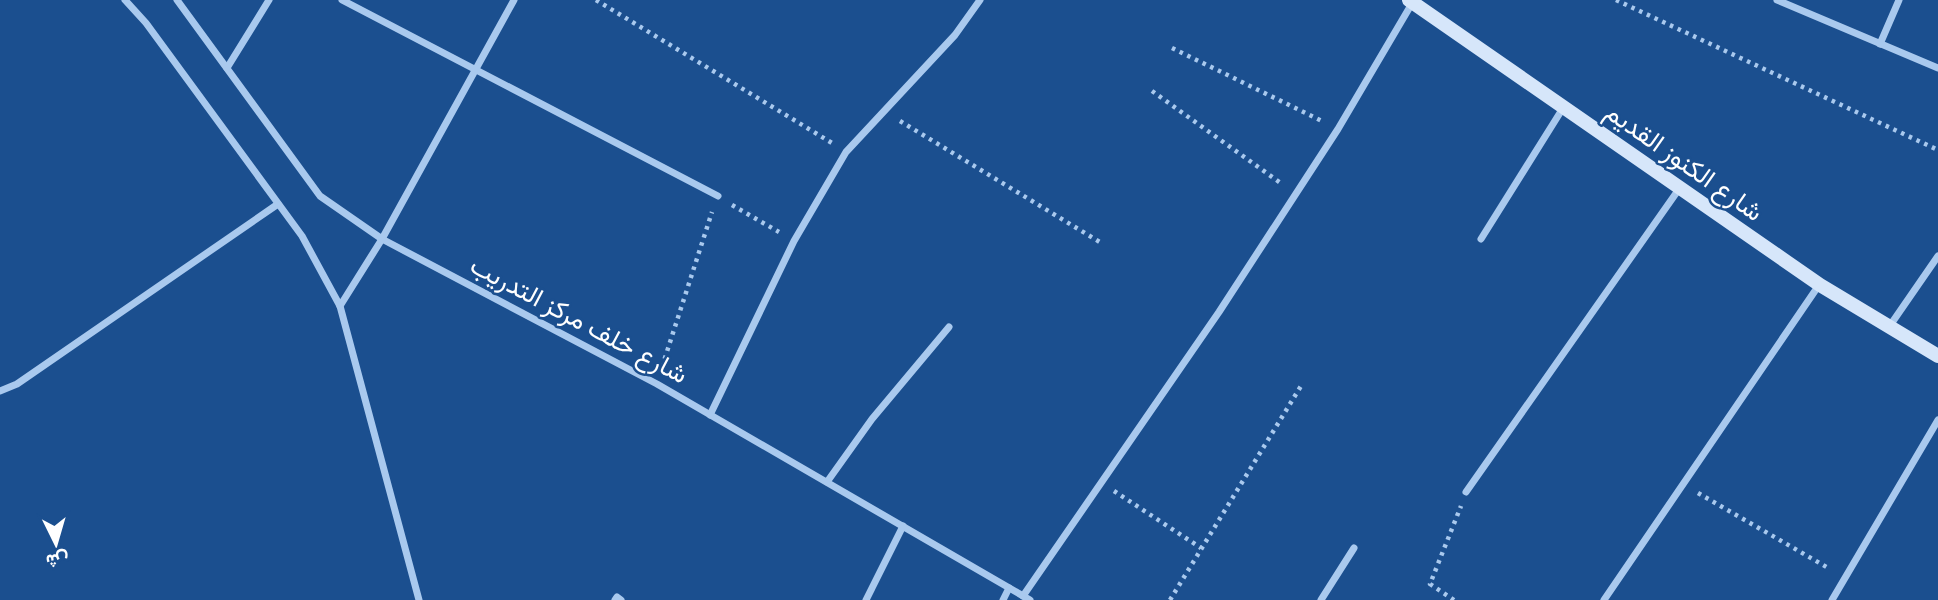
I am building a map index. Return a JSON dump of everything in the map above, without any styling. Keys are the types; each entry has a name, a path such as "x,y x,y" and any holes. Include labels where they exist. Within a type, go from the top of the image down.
{"street":[{"path":"125,0 146,23 302,236 340,306 419,600"},
{"name":"شارع خلف مركز التدريب","path":"177,0 320,196 382,239 657,384 1026,598"},
{"path":"227,68 270,0"},
{"path":"342,0 718,196"},
{"path":"340,306 382,239 477,72 514,0"},
{"path":"710,415 794,241 846,152 955,34 980,0"},
{"path":"1777,0 1938,68"},
{"path":"1880,44 1899,0"},
{"path":"1026,598 1100,482 1296,194 1338,129 1412,1"},
{"name":"شارع الكنوز القديم","path":"1412,1 1820,285 1938,356"},
{"path":"1480,239 1563,108"},
{"path":"1466,492 1679,189"},
{"path":"0,391 17,384 278,204"},
{"path":"1888,327 1938,256"},
{"path":"1604,600 1820,285"},
{"path":"827,482 872,419 948,327"},
{"path":"1832,600 1847,579 1938,420"},
{"path":"866,600 903,526"},
{"path":"1321,600 1354,548"},
{"path":"1003,600 1009,588"},
{"path":"615,600 617,597 621,600"}],"path":[{"path":"596,0 846,152"},
{"path":"1616,0 1938,150"},
{"path":"1172,48 1338,129"},
{"path":"1152,91 1296,194"},
{"path":"884,111 1103,244"},
{"path":"657,384 718,196 794,241"},
{"path":"1170,600 1301,386"},
{"path":"1100,482 1201,548"},
{"path":"1683,484 1847,579"},
{"path":"1454,600 1430,584 1466,492"}]}
